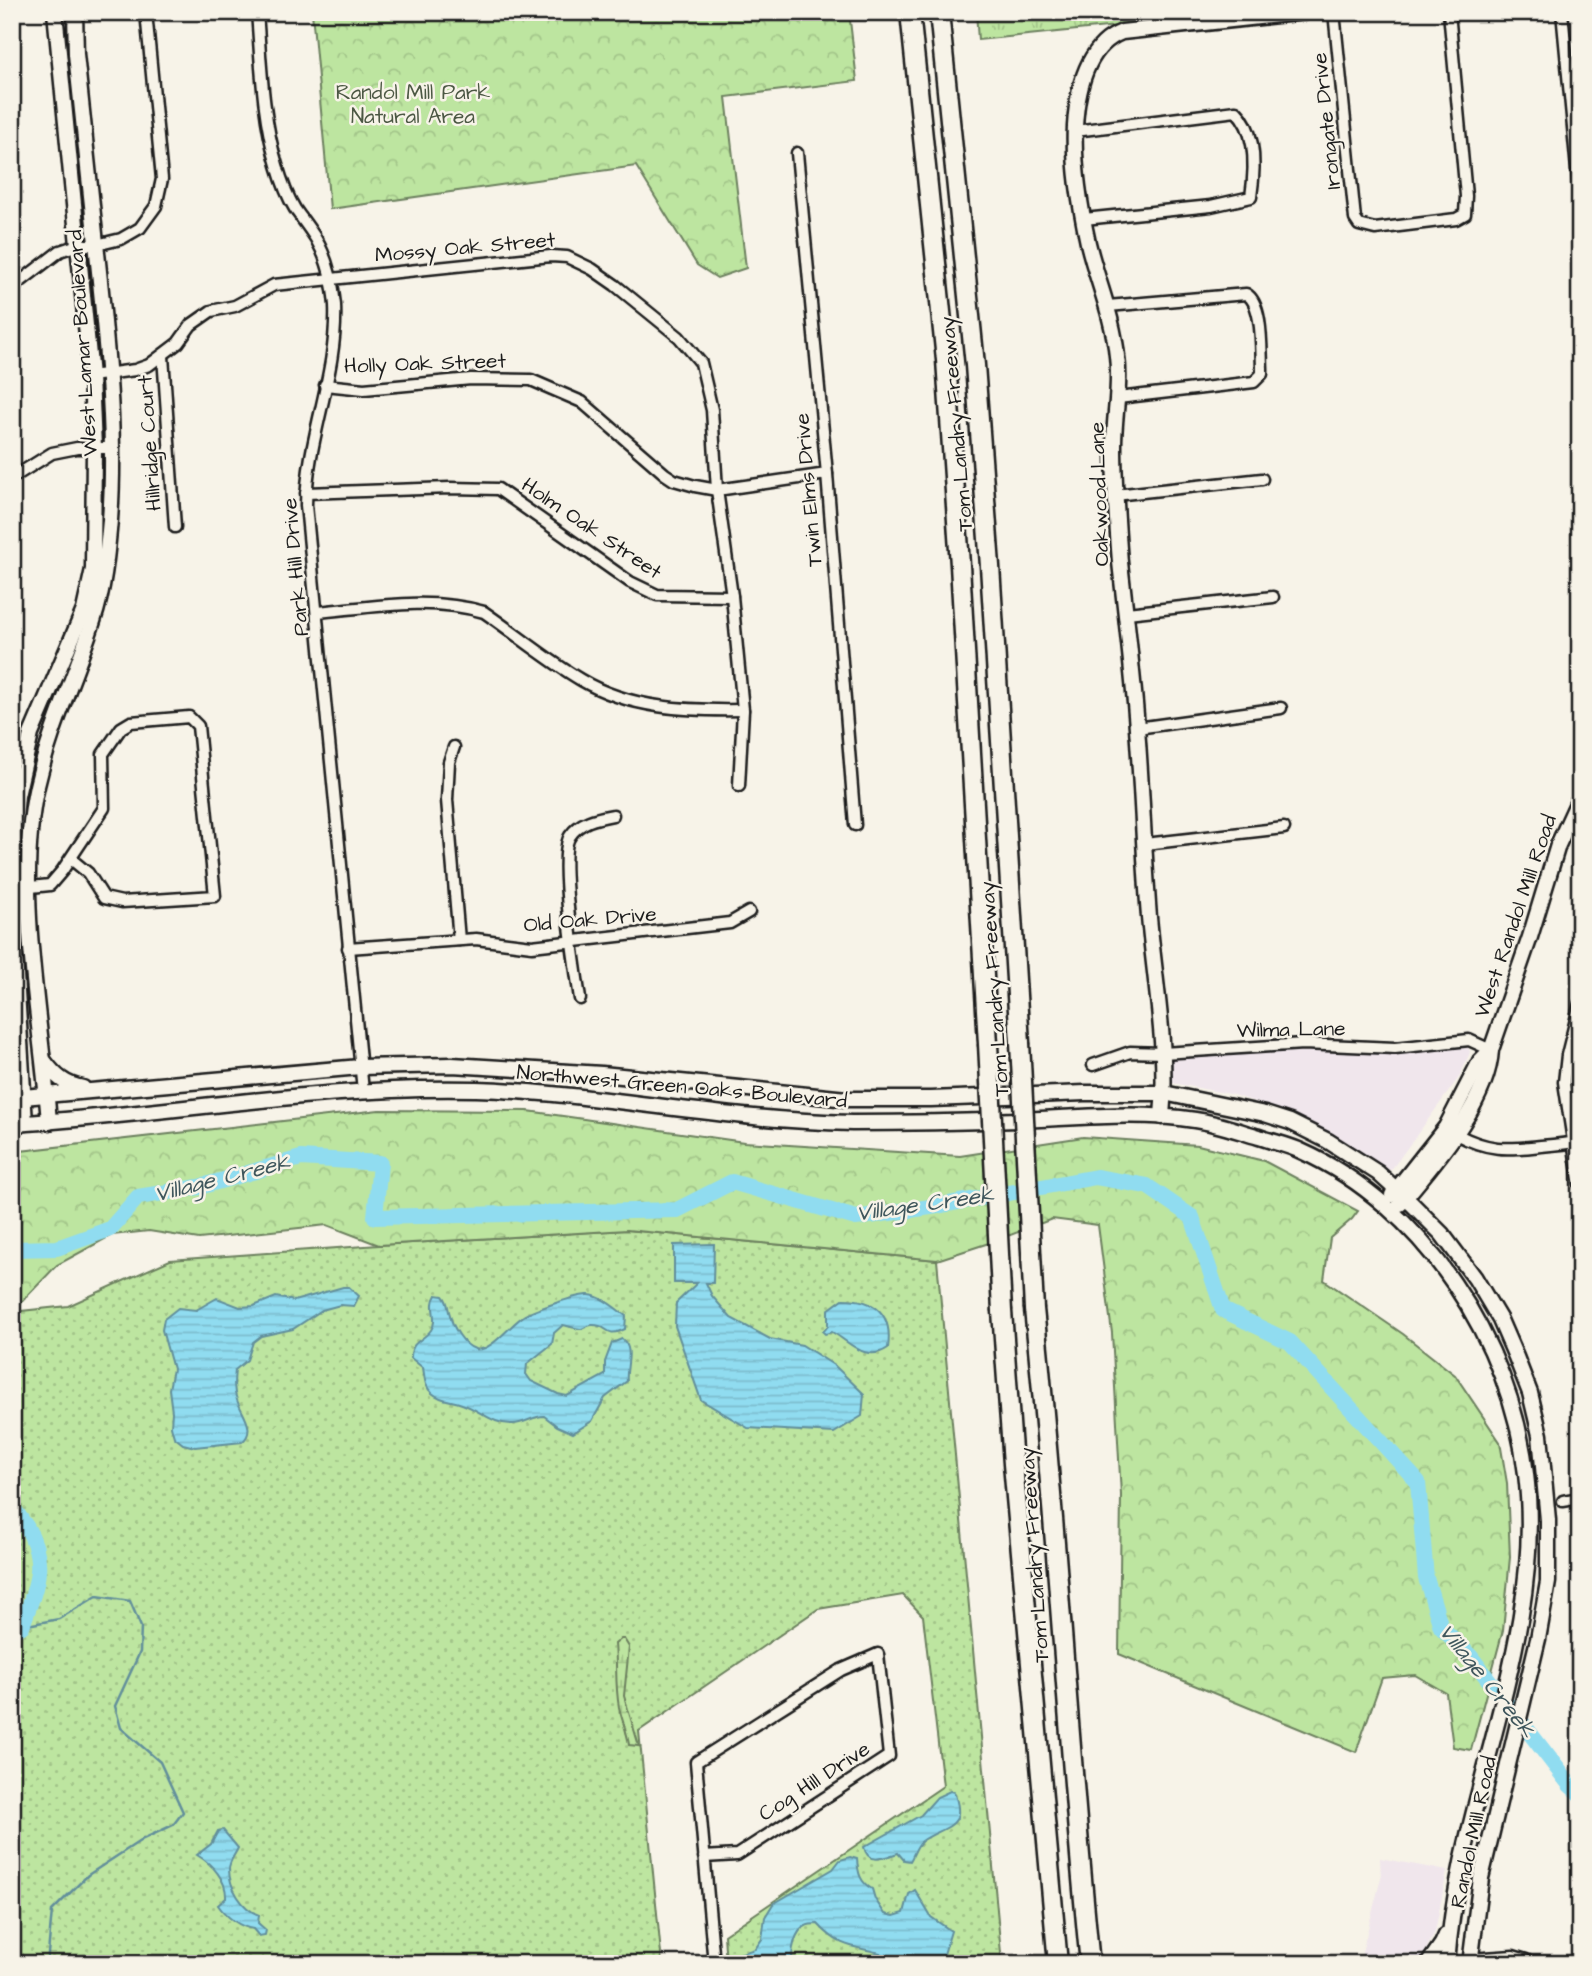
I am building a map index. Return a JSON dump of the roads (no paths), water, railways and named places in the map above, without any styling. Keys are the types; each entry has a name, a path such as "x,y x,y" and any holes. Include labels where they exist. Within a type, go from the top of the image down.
{"highway":[{"name":"Tom Landry Freeway","path":"910,12 946,360 961,579 1002,1311 1013,1464 1058,1964"},
{"name":"Tom Landry Freeway","path":"939,12 975,365 1026,1121 1034,1309 1048,1448 1076,1827 1090,1964"}],"main road":[{"name":"West Lamar Boulevard","path":"12,852 17,796 31,734 84,610 93,569 94,448 91,376 55,12"},
{"name":"West Lamar Boulevard","path":"50,1122 28,887 30,840 37,788 51,733 94,620 104,578 110,518 112,448 110,375 76,54 75,12"},
{"name":"Oakwood Lane","path":"1162,1117 1163,1053 1115,495 1117,353 1108,306 1088,243 1084,219 1075,131 1077,102 1086,70 1112,36 1133,29 1306,12"},
{"name":"West Randol Mill Road","path":"1389,1208 1456,1134 1484,1082 1491,1050 1558,845 1580,797"},
{"path":"12,909 22,1062 18,1097 19,1123"},
{"name":"West Randol Mill Road","path":"1401,1193 1446,1127 1480,1061 1491,1050"},
{"path":"44,1061 72,1086 94,1090"},
{"path":"12,1086 19,1075 22,1062"},
{"name":"Northwest Green Oaks Boulevard","path":"18,1097 360,1068 453,1065 527,1068 848,1099 1164,1093 1193,1097 1290,1122 1328,1141 1378,1173 1401,1193 1442,1234 1475,1278 1500,1320 1530,1393 1540,1435 1549,1520 1548,1582 1533,1661"},
{"name":"Northwest Green Oaks Boulevard","path":"19,1123 363,1091 472,1089 561,1093 785,1120 933,1123 1111,1115 1196,1120 1298,1150 1349,1176 1389,1208 1415,1234 1467,1302 1495,1357 1513,1410 1526,1472 1530,1543 1527,1584 1471,1818 1450,1924"},
{"name":"Randol Mill Road","path":"1470,1961 1481,1878 1533,1661"},
{"path":"1428,1964 1442,1944 1450,1924"},
{"path":"1447,1964 1450,1924"},
{"path":"1454,1964 1470,1961"}],"street":[{"path":"12,288 60,251 78,245 96,245 121,239 140,228 156,206 162,179 146,12"},
{"name":"Park Hill Drive","path":"257,12 267,118 276,164 293,206 317,240 331,279 335,304 335,333 306,493 328,746 363,1091"},
{"name":"Irongate Drive","path":"1334,12 1353,206 1359,225 1375,229 1456,219 1465,214 1466,196 1449,12"},
{"path":"1562,12 1579,201"},
{"path":"1075,131 1236,111 1245,120 1253,159 1251,197 1246,200 1084,219"},
{"name":"Twin Elms Drive","path":"797,153 827,474 855,825"},
{"name":"Mossy Oak Street","path":"91,376 110,375 149,365 178,343 191,325 211,311 235,306 274,285 551,256 567,257 592,269 679,337 701,363 712,410 717,490 732,596 743,710 739,786"},
{"path":"1108,306 1245,294 1251,297 1257,308 1262,373 1259,379 1248,384 1118,398"},
{"name":"Hillridge Court","path":"163,356 175,527"},
{"name":"Holly Oak Street","path":"325,385 364,388 471,379 531,380 582,402 674,480 717,490 827,474"},
{"path":"12,478 52,453 77,448 112,448"},
{"path":"1115,495 1262,479"},
{"name":"Holm Oak Street","path":"306,493 498,489 630,582 657,596 732,596"},
{"path":"1127,613 1273,597"},
{"path":"318,612 424,604 465,606 484,612 580,680 621,699 660,708 743,710"},
{"path":"1137,728 1281,708"},
{"path":"12,889 50,885 71,859 104,808 103,754 121,728 131,722 189,718 198,726 215,896 122,902 103,898 88,873 71,859"},
{"path":"454,747 449,762 447,800 459,940"},
{"path":"580,999 572,943 566,863 568,838 581,824 613,815"},
{"path":"1144,844 1284,828"},
{"name":"Old Oak Drive","path":"348,948 477,939 532,946 572,943 730,923 749,912"},
{"path":"1580,1003 1567,1055 1564,1082 1576,1142 1580,1186"},
{"name":"Wilma Lane","path":"1093,1065 1130,1052 1163,1053 1303,1044 1395,1048 1469,1040 1491,1050"},
{"path":"1456,1134 1477,1145 1494,1149 1576,1142"},
{"path":"1563,1501 1580,1498"},
{"name":"Cog Hill Drive","path":"878,1654 889,1756 737,1854 704,1857 696,1762 841,1670 878,1654"},
{"path":"704,1857 715,1964"},
{"path":"1470,1961 1513,1956 1526,1960 1521,1964"}],"water":[{"path":"714,1244 713,1283 706,1283 712,1296 731,1318 770,1339 802,1345 835,1366 864,1394 862,1416 834,1433 748,1428 701,1400 675,1326 676,1303 697,1283 674,1283 674,1245"},
{"path":"349,1287 359,1296 354,1306 340,1305 322,1310 293,1329 261,1336 253,1342 247,1360 235,1370 236,1396 248,1427 242,1442 195,1447 183,1444 174,1437 169,1389 173,1369 162,1330 164,1319 178,1308 196,1310 217,1298 240,1307 254,1306 276,1297 294,1301"},
{"path":"436,1295 445,1298 453,1325 463,1340 475,1349 495,1342 527,1314 576,1297 589,1295 599,1298 626,1316 625,1329 610,1332 597,1325 581,1329 563,1325 554,1333 552,1344 527,1364 526,1374 531,1381 567,1396 605,1375 605,1362 612,1343 622,1339 629,1353 627,1381 605,1398 592,1421 573,1433 544,1416 517,1424 506,1424 462,1404 439,1398 428,1388 423,1368 411,1358 415,1345 433,1326 433,1304"},
{"path":"843,1299 864,1302 879,1311 888,1326 888,1348 880,1352 866,1352 832,1332 823,1332 828,1326 828,1310"},
{"path":"954,1792 958,1804 956,1820 920,1843 910,1861 904,1860 898,1853 878,1859 869,1857 864,1847 921,1815 937,1797"},
{"path":"223,1830 238,1848 229,1866 234,1890 247,1908 259,1915 258,1923 266,1930 265,1935 259,1936 253,1929 238,1924 221,1909 218,1905 226,1898 224,1885 213,1868 197,1855 211,1844 218,1831"},
{"path":"850,1857 857,1859 860,1877 872,1889 885,1914 894,1916 904,1913 909,1894 915,1890 931,1917 951,1931 942,1961 938,1964 887,1964 880,1953 839,1941 817,1924 802,1928 796,1937 793,1964 734,1964 739,1954 755,1949 762,1939 765,1917 773,1904 833,1869 840,1860"}],"waterway":[{"name":"Village Creek","path":"12,1249 57,1248 110,1229 138,1197 199,1187 301,1158 380,1163 375,1217 677,1210 732,1182 856,1218 1096,1177 1147,1186 1192,1217 1223,1310 1290,1342 1418,1482 1426,1578 1441,1627 1471,1657 1570,1785 1580,1794"},
{"name":"Village Creek","path":"12,1508 33,1539 38,1564 35,1588 22,1626 12,1631"},
{"path":"22,1626 59,1619 97,1596 130,1601 141,1627 140,1652 115,1706 121,1728 160,1762 183,1812 173,1825 143,1839 88,1875 52,1911 47,1964"}],"park label":[{"name":"Randol Mill Park Natural Area","path":"413,104"}]}
